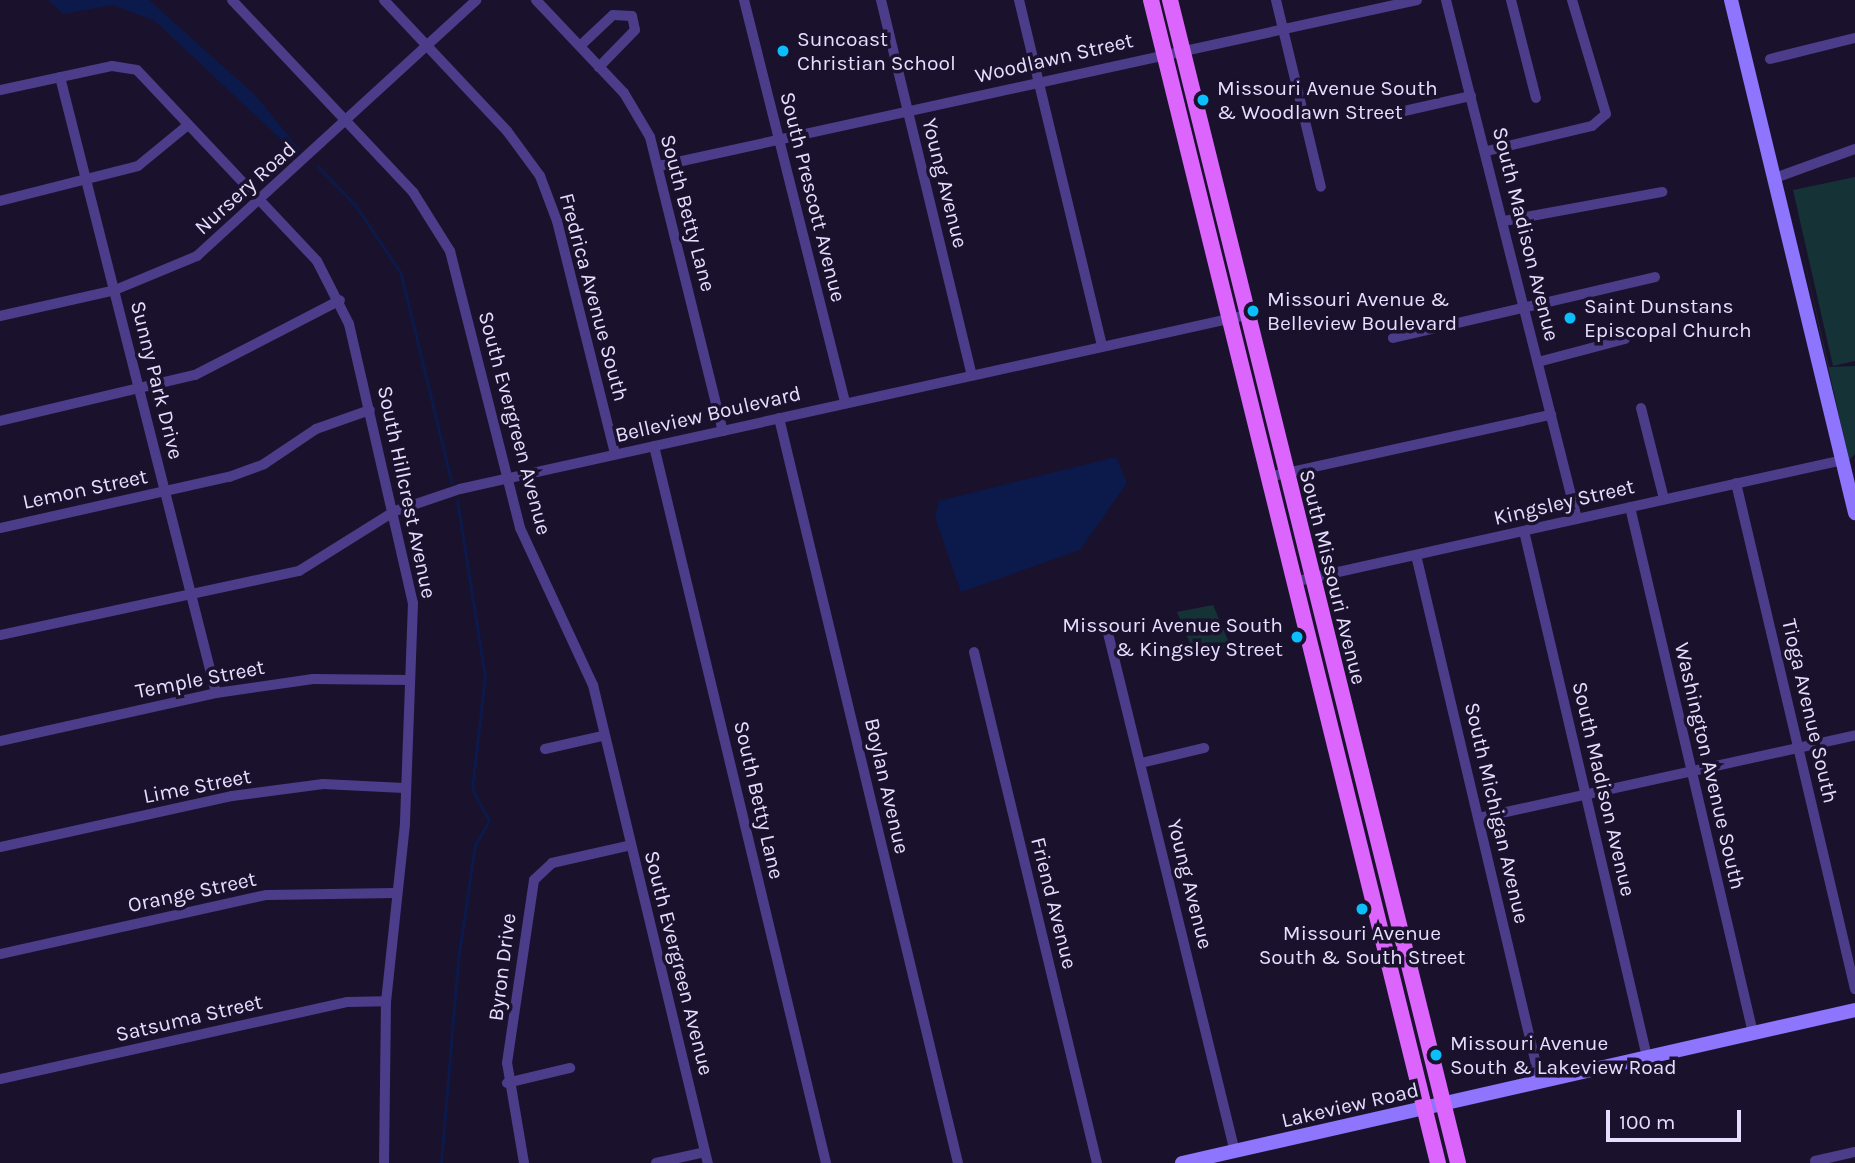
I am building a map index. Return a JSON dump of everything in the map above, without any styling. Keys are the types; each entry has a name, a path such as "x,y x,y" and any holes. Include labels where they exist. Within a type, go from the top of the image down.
{"main road":[{"name":"South Missouri Avenue","path":"1151,0 1438,1163"},
{"name":"South Missouri Avenue","path":"1170,0 1441,1105 1458,1163"}],"street":[{"name":"South Evergreen Avenue","path":"232,0 428,210 450,251 508,478 537,572 582,653 708,1163"},
{"name":"Fredrica Avenue South","path":"384,0 540,176 615,454"},
{"name":"Nursery Road","path":"0,316 115,290 197,256 261,202 477,0"},
{"name":"South Betty Lane","path":"536,0 599,66 639,116 659,166 723,431"},
{"name":"South Prescott Avenue","path":"744,0 845,403"},
{"name":"Young Avenue","path":"881,0 972,375"},
{"path":"1019,0 1102,346"},
{"path":"1276,0 1321,187"},
{"name":"Woodlawn Street","path":"659,166 1164,53 1184,54 1390,3 1417,0"},
{"name":"South Madison Avenue","path":"1446,0 1487,151 1577,519"},
{"path":"1511,0 1536,98"},
{"path":"1487,151 1601,121 1607,106 1593,85 1573,0"},
{"path":"1731,0 1855,513"},
{"path":"580,46 613,15 632,16 631,36 599,66"},
{"path":"1770,59 1855,38"},
{"name":"South Hillcrest Avenue","path":"60,77 125,66 188,125 317,261 340,300 395,511 414,603 404,788 386,1001 384,1163"},
{"path":"0,90 60,77"},
{"name":"Sunny Park Drive","path":"60,77 165,491 194,592 216,693"},
{"path":"1391,114 1471,96"},
{"path":"0,201 86,182 138,166 188,125"},
{"path":"1775,178 1855,149"},
{"path":"1504,221 1662,192"},
{"path":"1393,338 1655,277"},
{"path":"0,421 195,375 340,300"},
{"name":"Belleview Boulevard","path":"0,635 299,571 395,511 508,478 1247,314"},
{"path":"1538,362 1625,339"},
{"path":"1641,408 1664,499"},
{"name":"Lemon Street","path":"0,528 165,491 264,464 316,429 370,410"},
{"path":"1268,477 1551,415"},
{"name":"Boylan Avenue","path":"779,418 958,1163"},
{"name":"South Betty Lane","path":"654,446 826,1163"},
{"name":"Kingsley Street","path":"1293,582 1843,460"},
{"name":"Tioga Avenue South","path":"1737,483 1855,989"},
{"name":"Washington Avenue South","path":"1630,507 1753,1033"},
{"name":"South Madison Avenue","path":"1524,531 1647,1057"},
{"name":"South Michigan Avenue","path":"1416,555 1540,1081"},
{"name":"Young Avenue","path":"1106,625 1235,1152"},
{"name":"Friend Avenue","path":"974,652 1097,1163"},
{"name":"Temple Street","path":"0,741 216,693 326,678 410,680"},
{"path":"1479,818 1855,735"},
{"path":"545,749 602,736"},
{"path":"1141,763 1204,748"},
{"name":"Lime Street","path":"0,847 232,796 323,784 404,788"},
{"name":"Byron Drive","path":"524,1163 507,1083 534,880 552,863 631,845"},
{"name":"Orange Street","path":"0,954 267,895 395,893"},
{"name":"Satsuma Street","path":"0,1079 347,1002 386,1001"},
{"name":"Lakeview Road","path":"1182,1163 1855,1010"},
{"path":"507,1083 570,1068"},
{"path":"656,1163 705,1152"},
{"path":"1815,1161 1855,1152"}],"green space":[{"path":"1855,177 1855,361 1833,366 1793,190"},
{"path":"1796,224 1829,367 1855,366 1855,454 1849,460 1855,487"},
{"path":"1213,605 1231,647 1195,656 1177,612"}],"shaded area":[{"path":"48,0 149,0 255,95 301,151 289,147 155,21 113,5 63,14"},
{"path":"1116,457 1127,483 1080,550 961,592 935,517 939,501"}],"waterway":[{"path":"318,166 357,207 401,273 452,483"},
{"path":"441,1163 458,960 475,845 489,821 472,789 485,677 457,501"}],"place":[{"name":"Suncoast Christian School","path":"783,51"},
{"name":"Missouri Avenue South & Woodlawn Street","path":"1203,100"},
{"name":"Missouri Avenue & Belleview Boulevard","path":"1253,311"},
{"name":"Saint Dunstans Episcopal Church","path":"1570,318"},
{"name":"Missouri Avenue South & Kingsley Street","path":"1297,637"},
{"name":"Missouri Avenue South & South Street","path":"1362,909"},
{"name":"Missouri Avenue South & Lakeview Road","path":"1436,1055"}]}
